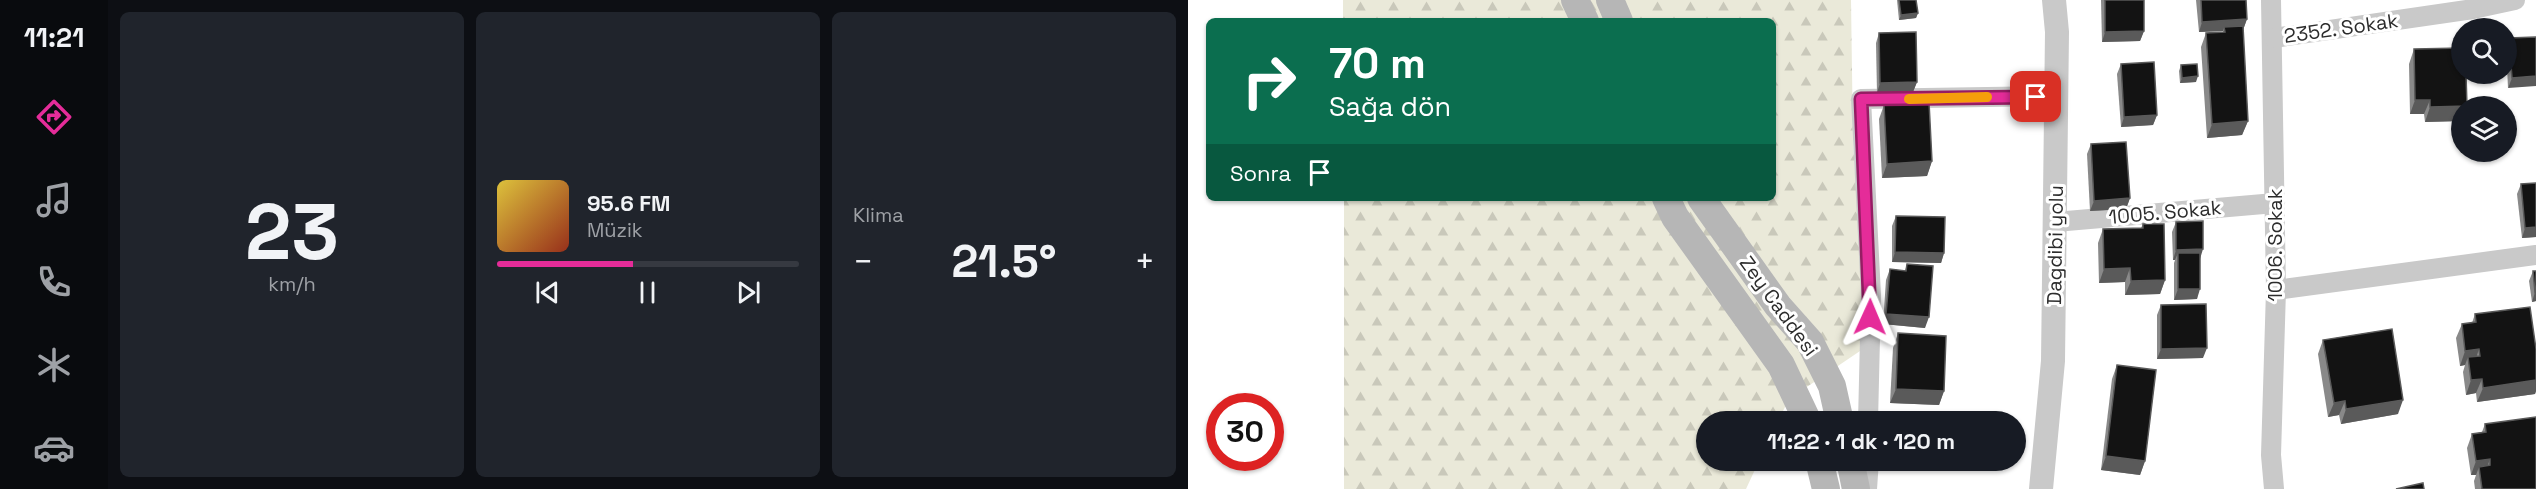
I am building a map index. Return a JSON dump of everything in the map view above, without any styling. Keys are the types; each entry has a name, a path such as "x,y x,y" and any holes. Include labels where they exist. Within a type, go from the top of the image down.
{"main road":[{"path":"1575,0 1584,18"},
{"path":"1610,0 1618,18"},
{"name":"Zey Caddesi","path":"1667,201 1675,217 1781,365 1803,411"},
{"name":"Zey Caddesi","path":"1703,201 1778,306 1810,342 1832,386 1838,411"},
{"path":"1822,471 1826,489"},
{"path":"1852,471 1856,489"}],"street":[{"name":"Dagdibi yolu","path":"2041,489 2053,361 2057,32 2054,0"},
{"name":"1006. Sokak","path":"2271,0 2274,38 2276,290 2271,455 2274,489"},
{"name":"2352. Sokak","path":"2274,38 2474,9 2515,0"},
{"path":"1868,411 1871,295 1861,99 2056,96"},
{"name":"1005. Sokak","path":"2055,222 2275,203"},
{"path":"2276,290 2536,255"},
{"path":"1867,489 1868,471"}],"green space":[{"path":"1343,0 1851,0 1853,142 1866,347 1789,399 1783,411 1696,411 1696,471 1754,471 1746,489 1344,489 1344,201 1776,201 1776,18 1343,18"}],"building":[{"path":"1899,0 1916,0 1918,13 1901,15"},
{"path":"2105,0 2144,0 2144,31 2105,32"},
{"path":"2201,0 2246,0 2247,19 2202,22"},
{"path":"2243,26 2248,121 2212,124 2206,33 2225,32 2224,27"},
{"path":"1916,32 1917,82 1880,83 1879,33"},
{"path":"2536,37 2536,76 2517,78 2517,38"},
{"path":"2451,48 2451,84 2466,84 2467,96 2451,96 2451,106 2430,107 2430,100 2415,100 2414,49"},
{"path":"2154,62 2157,115 2124,117 2121,64"},
{"path":"2197,64 2198,76 2182,78 2181,65"},
{"path":"1929,102 1932,161 1887,164 1884,105"},
{"path":"2126,142 2130,198 2094,201 2091,144"},
{"path":"2536,183 2536,227 2525,228 2521,184"},
{"path":"1896,216 1945,217 1944,253 1895,252"},
{"path":"2203,221 2203,249 2176,250 2176,222"},
{"path":"2143,224 2164,224 2165,280 2131,281 2130,268 2104,269 2103,229 2143,228"},
{"path":"2178,253 2200,253 2200,289 2178,289"},
{"path":"1907,264 1933,266 1929,317 1886,314 1890,269 1906,271"},
{"path":"2533,271 2536,271 2535,292"},
{"path":"2206,304 2207,348 2161,349 2161,305"},
{"path":"2530,307 2536,349 2536,380 2483,388 2482,379 2471,380 2468,357 2480,356 2479,349 2465,351 2462,324 2476,322 2475,314"},
{"path":"2392,329 2403,400 2346,409 2345,401 2334,403 2323,340"},
{"path":"1898,333 1946,336 1944,391 1896,389"},
{"path":"2117,365 2156,370 2145,461 2106,456"},
{"path":"2536,417 2536,489 2482,489 2479,467 2490,465 2490,459 2476,461 2472,434 2486,432 2485,424"},
{"path":"2423,483 2424,489 2396,489"}],"slow traffic":[{"path":"1909,99 1987,97"}],"route":[{"path":"1870,317 1867,186 1861,99 2036,97"}]}
